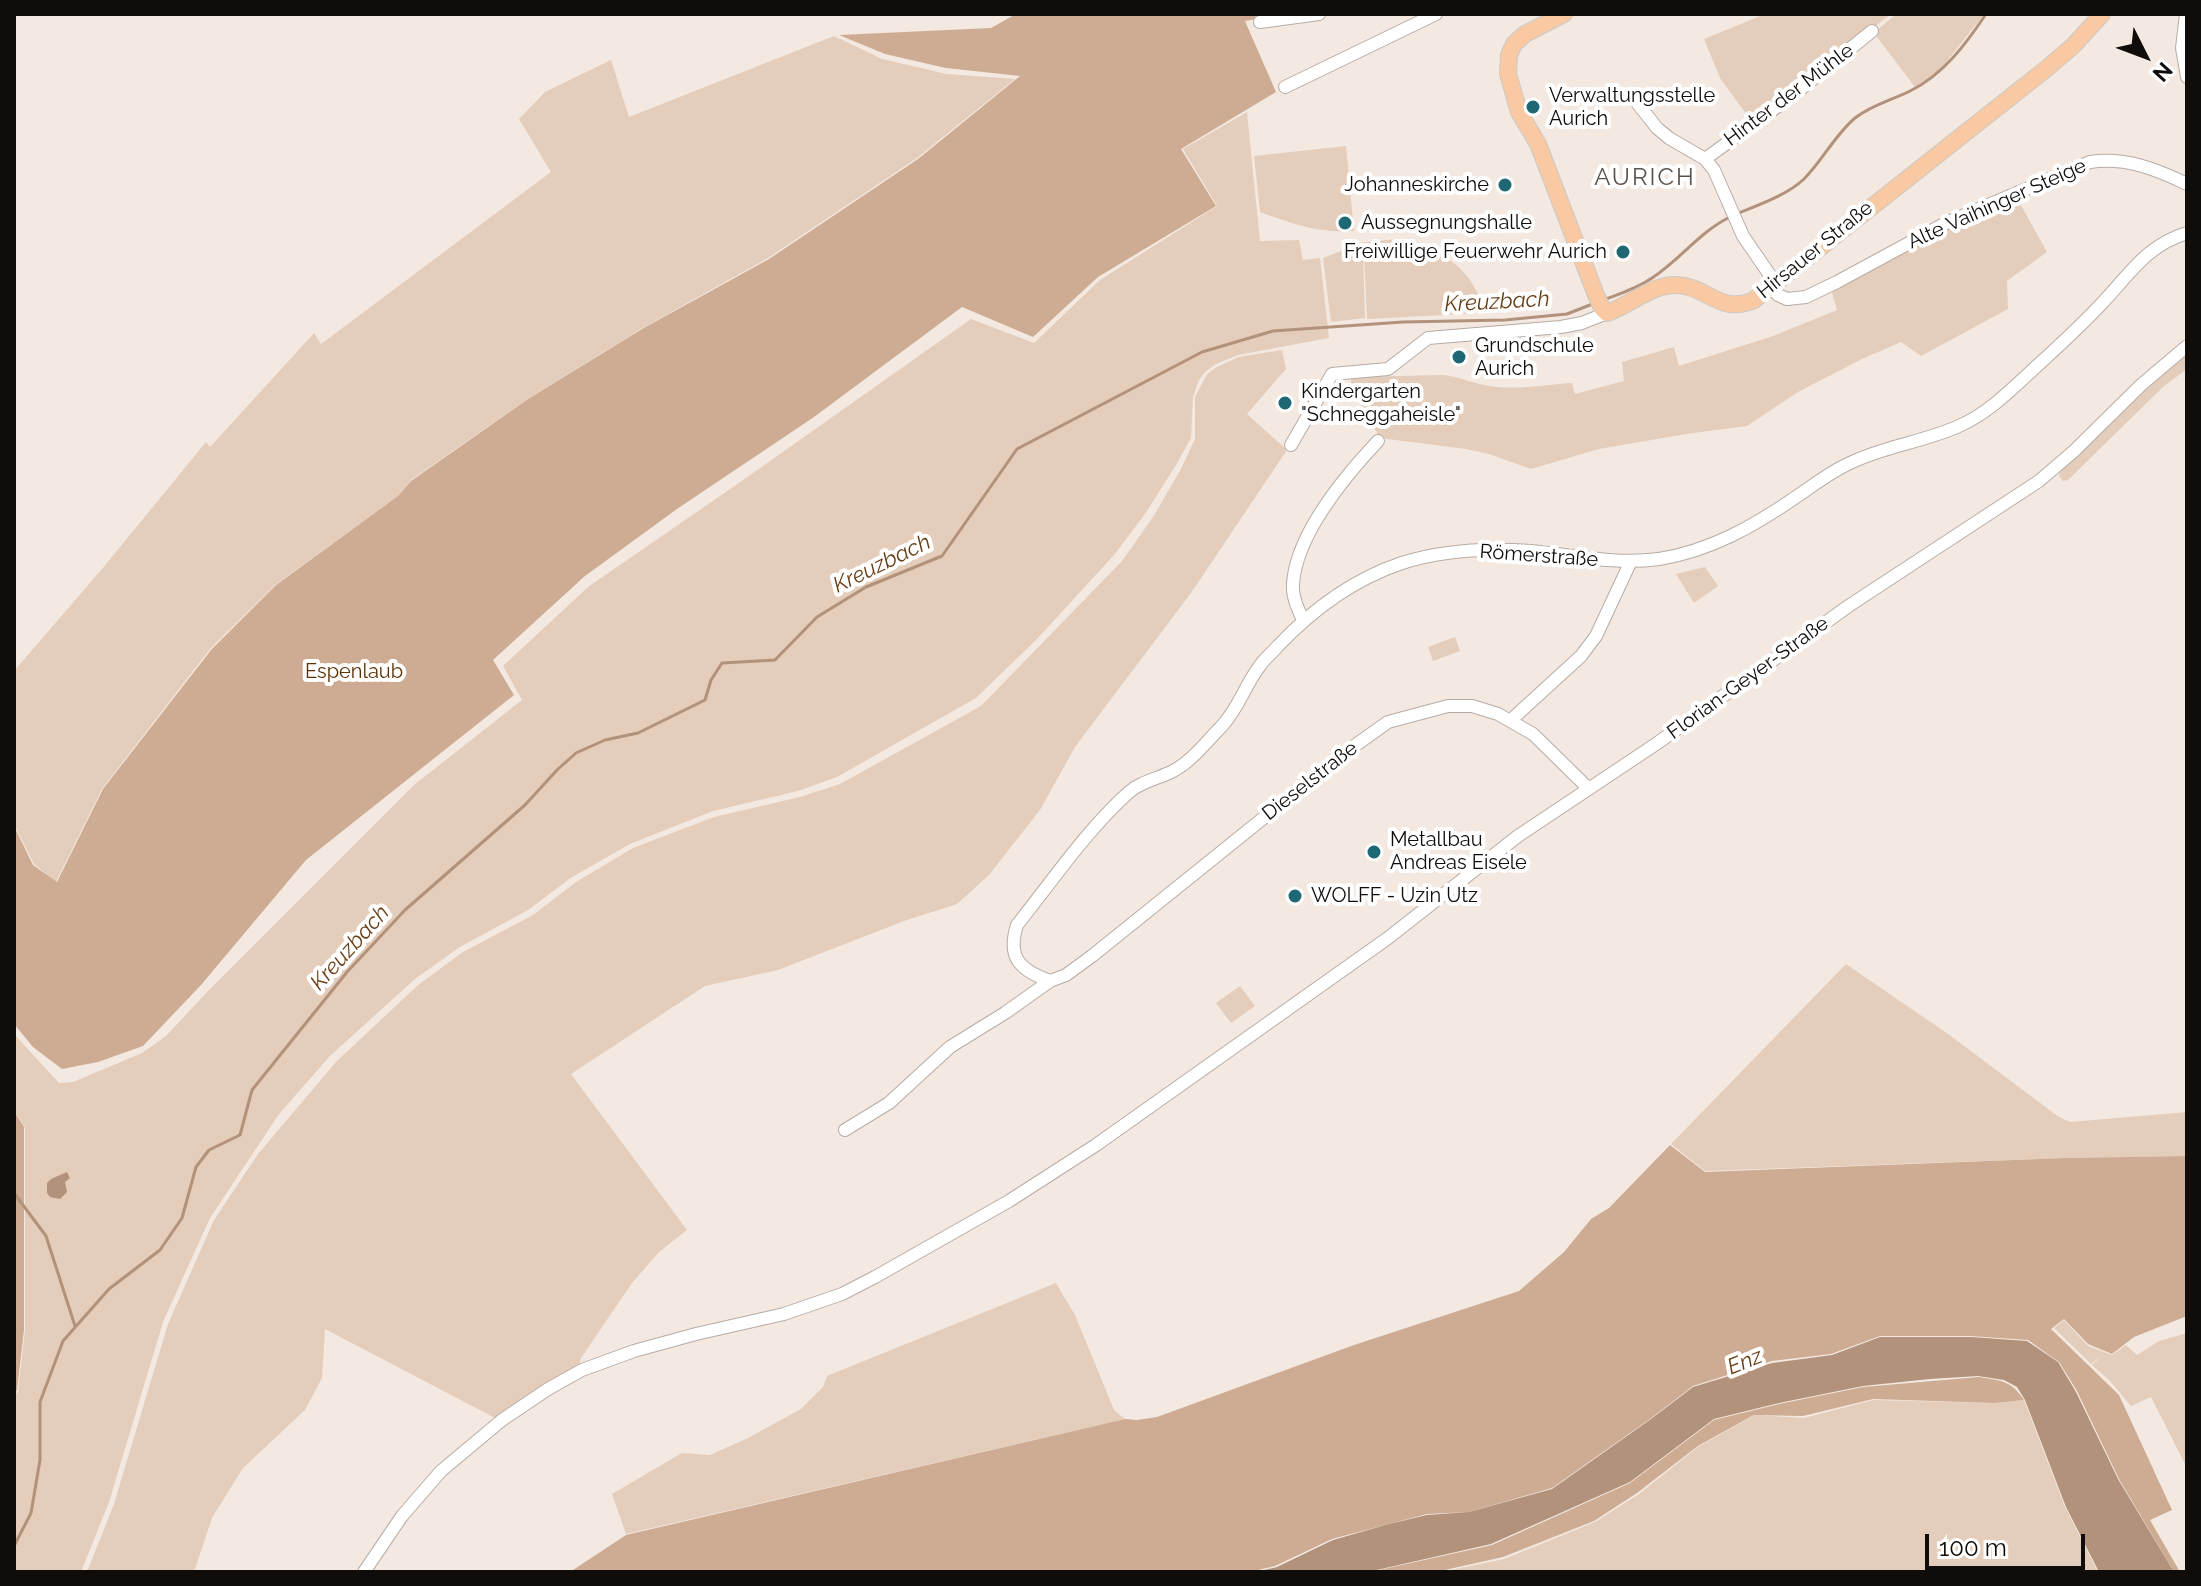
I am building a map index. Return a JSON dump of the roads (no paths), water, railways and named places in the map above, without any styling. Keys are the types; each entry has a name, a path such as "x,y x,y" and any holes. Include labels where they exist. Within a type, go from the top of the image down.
{"main road":[{"path":"1564,14 1525,34 1514,44 1509,55 1508,74 1519,112 1538,144 1574,242 1602,306"},
{"name":"Hirsauer Straße","path":"1602,306 1629,304 1650,291 1674,285 1685,286 1731,305 1749,302 1774,286 2046,69 2074,45 2102,14"}],"street":[{"path":"1260,22 1319,14"},
{"path":"1285,87 1436,14"},
{"path":"2186,14 2182,48 2187,77"},
{"name":"Hinter der Mühle","path":"1705,159 1802,88 1872,31"},
{"path":"1638,104 1657,128 1705,159 1714,170 1736,223 1774,286"},
{"name":"Alte Vaihinger Steige","path":"1774,286 1778,295 1787,299 1806,297 1946,223 2090,162 2109,159 2131,162 2187,184"},
{"name":"Römerstraße","path":"1050,981 1020,965 1012,946 1017,925 1095,827 1132,789 1184,764 1237,707 1259,666 1303,620 1328,601 1361,581 1401,563 1459,551 1530,551 1619,562 1656,559 1714,544 1749,527 1817,480 1851,462 1962,425 2001,399 2070,336 2154,247 2187,233"},
{"path":"1291,445 1332,374 1388,369 1428,338 1582,323 1602,306"},
{"name":"Florian-Geyer-Straße","path":"364,1572 402,1516 441,1471 502,1420 548,1389 611,1358 784,1314 857,1287 938,1242 1096,1145 1388,938 1518,836 1656,744 1850,605 2039,481 2187,346"},
{"path":"1303,620 1293,585 1306,541 1331,496 1378,441"},
{"path":"1511,720 1581,656 1596,636 1631,561"},
{"name":"Dieselstraße","path":"845,1130 889,1103 950,1047 1092,956 1343,754 1388,722 1448,706 1472,706 1511,720 1533,734 1588,788"}],"waterway":[{"name":"Kreuzbach","path":"1739,213 1797,185 1861,113 1910,91 1943,68 1986,14"},
{"name":"Kreuzbach","path":"1606,299 1647,282 1710,229 1732,216"},
{"name":"Kreuzbach","path":"14,1546 31,1513 40,1460 40,1402 63,1341 109,1289 160,1250 182,1218 196,1167 209,1150 240,1135 252,1090 347,972 405,910 525,805 576,753 605,740 638,733 705,700 711,680 722,663 775,660 817,617 866,587 942,556 1017,449 1202,352 1273,331 1403,322 1505,320 1567,314 1595,303"},
{"path":"14,1193 46,1236 75,1326"}],"place":[{"name":"Verwaltungsstelle Aurich","path":"1533,107"},
{"name":"Johanneskirche","path":"1505,185"},
{"name":"Aussegnungshalle","path":"1345,223"},
{"name":"Freiwillige Feuerwehr Aurich","path":"1623,252"},
{"name":"Grundschule Aurich","path":"1459,357"},
{"name":"Kindergarten \"Schneggaheisle\"","path":"1285,403"},
{"name":"Metallbau Andreas Eisele","path":"1374,852"},
{"name":"WOLFF - Uzin Utz","path":"1295,896"}],"district":[{"name":"AURICH","path":"1645,178"}],"park label":[{"name":"Espenlaub","path":"354,672"}],"water label":[{"name":"Enz","path":"1745,1362"}]}
